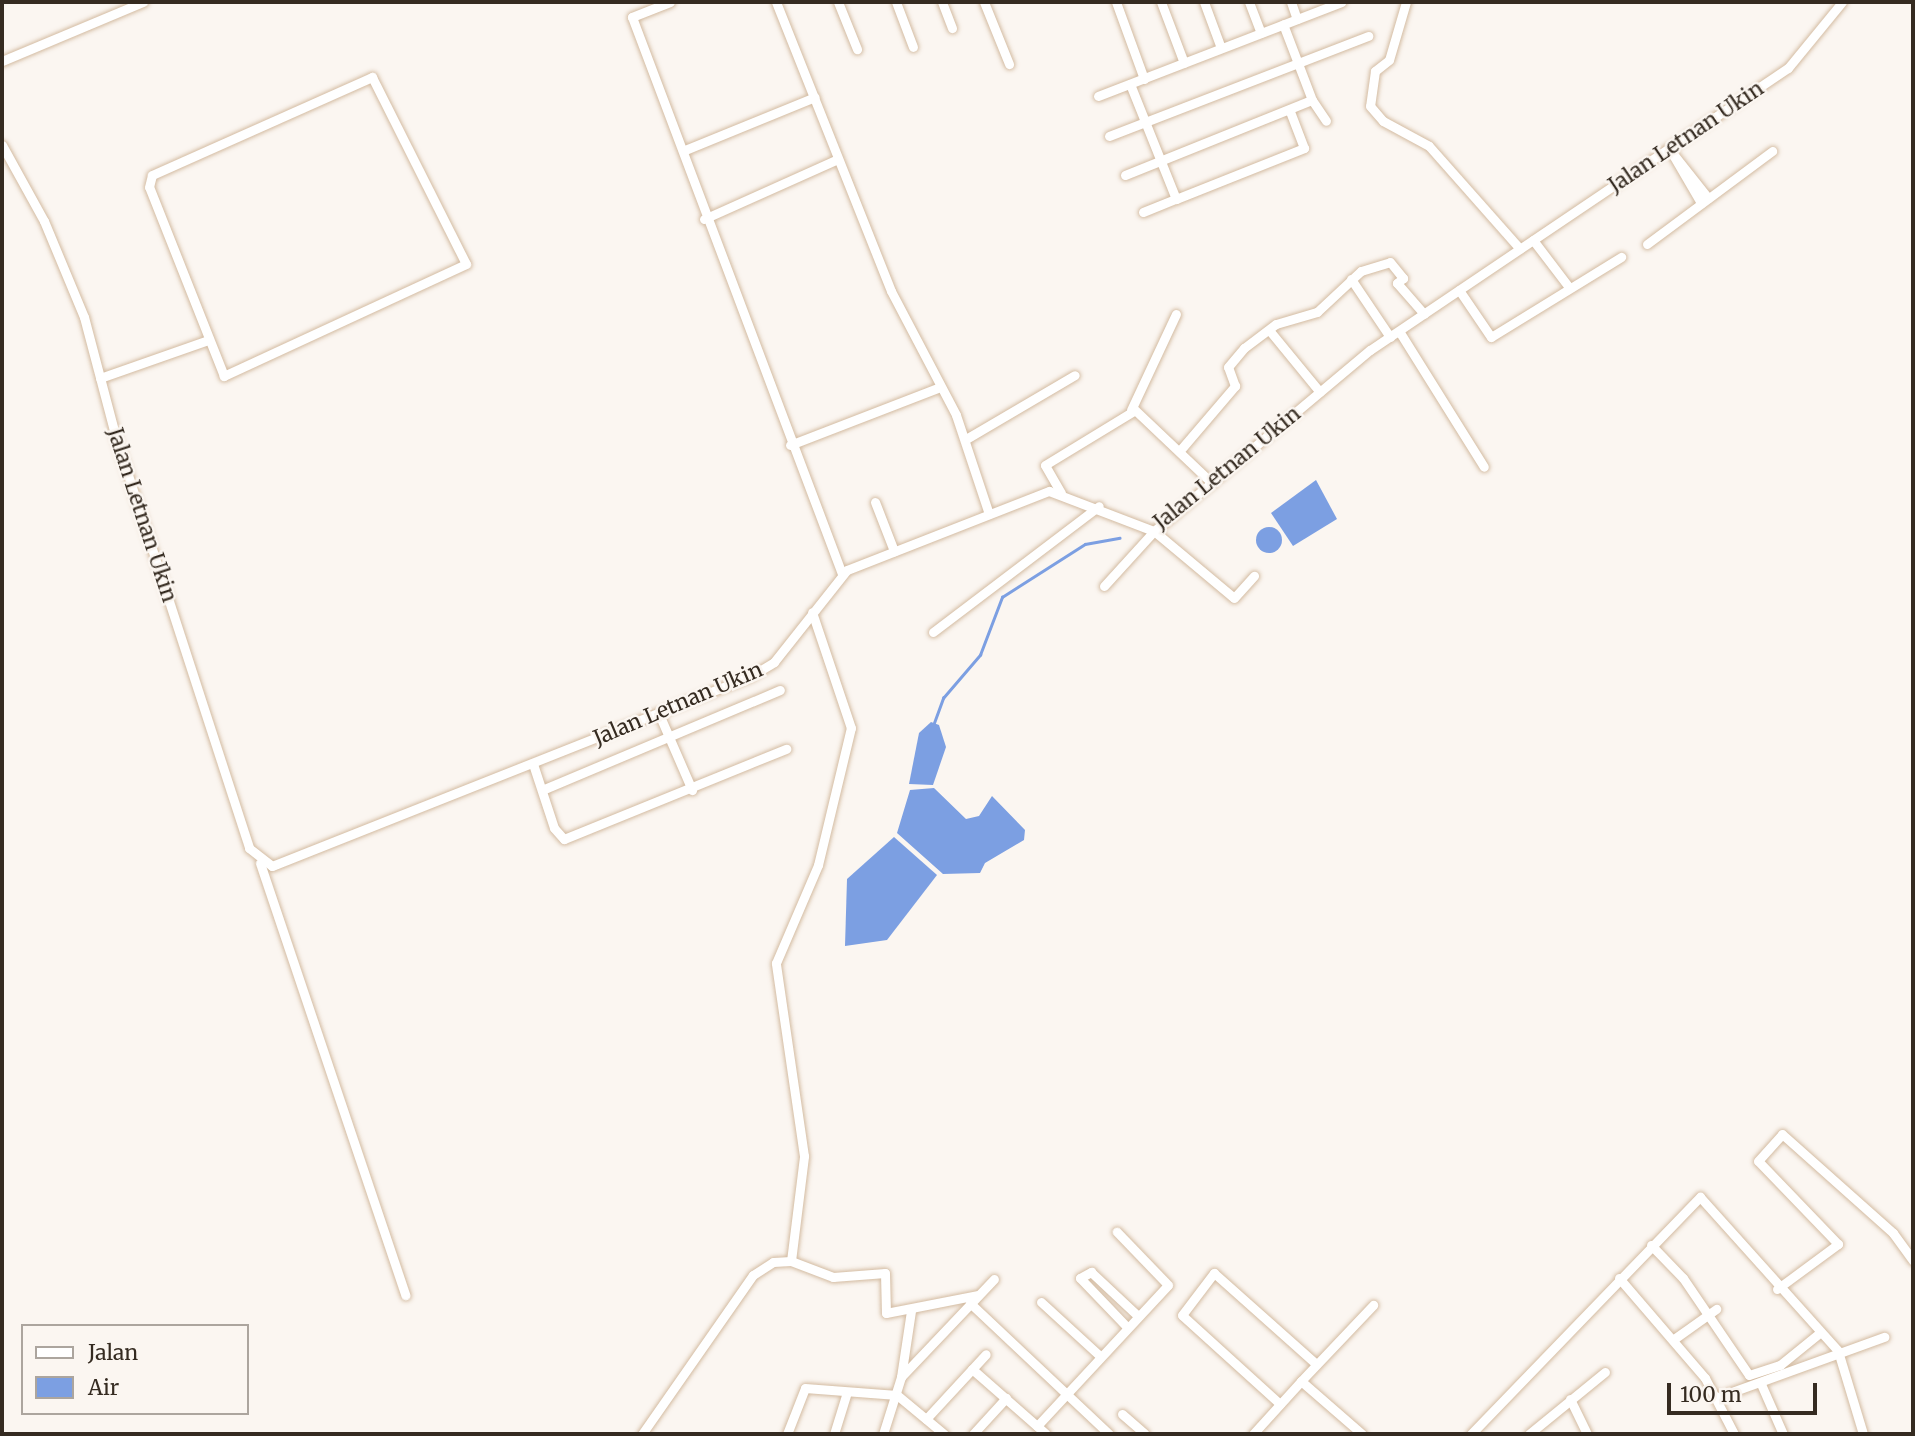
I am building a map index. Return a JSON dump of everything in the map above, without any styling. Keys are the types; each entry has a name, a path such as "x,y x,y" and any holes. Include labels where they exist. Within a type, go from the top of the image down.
{"street":[{"path":"2,61 143,2"},
{"path":"670,2 632,17 685,150 704,219 842,574"},
{"path":"776,2 891,291 966,439 989,514"},
{"path":"838,2 857,49"},
{"path":"896,2 914,47"},
{"path":"942,2 952,28"},
{"path":"984,2 1009,64"},
{"path":"1116,2 1144,79"},
{"path":"1161,2 1184,63"},
{"path":"1203,2 1222,48"},
{"path":"1249,2 1261,33"},
{"path":"1291,2 1297,19"},
{"path":"1098,96 1338,2"},
{"path":"1406,2 1389,60 1375,72 1370,106 1383,121 1429,146 1520,249"},
{"name":"Jalan Letnan Ukin","path":"2,145 67,270 249,849 260,863 285,865 771,666 842,574 989,514 1049,491 1099,506 1154,531 1390,337 1533,240 1672,152 1788,68 1843,2"},
{"path":"1283,24 1312,100 1326,121"},
{"path":"1109,136 1368,36"},
{"path":"372,77 466,264 224,376 208,340 149,187 152,175 372,77"},
{"path":"1130,84 1176,199"},
{"path":"685,150 815,97"},
{"path":"1125,175 1312,100"},
{"path":"1143,212 1304,148 1290,111"},
{"path":"1647,244 1772,151"},
{"path":"1672,152 1705,200"},
{"path":"704,219 838,159"},
{"path":"1533,240 1568,286"},
{"path":"1459,290 1491,337 1568,286 1621,257"},
{"path":"1182,448 1236,386 1228,371 1237,355 1269,330 1317,312 1350,279 1390,262 1403,278 1398,283 1424,314"},
{"path":"1350,279 1390,337"},
{"path":"1061,493 1045,465 1131,411 1176,314"},
{"path":"1269,330 1320,392"},
{"path":"1399,331 1483,467"},
{"path":"100,378 208,340"},
{"path":"966,439 1075,375"},
{"path":"790,445 940,387"},
{"path":"1131,411 1182,448 1212,483"},
{"path":"875,502 894,551"},
{"path":"933,632 1099,506"},
{"path":"1104,586 1154,531 1234,598 1254,576"},
{"path":"791,1261 804,1156 776,963 818,865 851,727 812,612"},
{"path":"542,790 780,690"},
{"path":"659,714 692,790"},
{"path":"533,764 554,828 564,839 692,790 786,749"},
{"path":"260,863 405,1295"},
{"path":"1777,1289 1838,1244 1758,1161 1783,1134 1893,1233 1913,1261"},
{"path":"1471,1434 1651,1245 1700,1198 1817,1335 1838,1351 1863,1434"},
{"path":"1037,1426 1167,1282 1117,1232"},
{"path":"1651,1245 1752,1377 1780,1365 1817,1335"},
{"path":"642,1434 753,1275 773,1262 791,1261 832,1277 885,1273 884,1312 911,1311 978,1295"},
{"path":"1127,1327 1080,1278 1091,1272 1138,1316"},
{"path":"1280,1404 1182,1315 1214,1273 1316,1364"},
{"path":"1619,1278 1705,1378 1734,1434"},
{"path":"901,1377 994,1279"},
{"path":"970,1303 1109,1434"},
{"path":"1041,1303 1100,1356"},
{"path":"1253,1434 1373,1306"},
{"path":"1674,1339 1716,1309"},
{"path":"883,1434 897,1395 911,1311"},
{"path":"1716,1395 1761,1384 1838,1351 1884,1337"},
{"path":"926,1419 986,1354"},
{"path":"972,1369 1046,1434"},
{"path":"1529,1434 1605,1372"},
{"path":"1301,1381 1362,1434"},
{"path":"1761,1384 1783,1434"},
{"path":"787,1434 803,1388 897,1395 944,1434"},
{"path":"834,1434 847,1392"},
{"path":"973,1434 1006,1398"},
{"path":"1570,1399 1587,1434"},
{"path":"1122,1414 1145,1434"}],"water":[{"path":"1316,480 1337,519 1293,546 1271,513"},
{"path":"1269,527 1278,531 1282,540 1278,549 1269,553 1260,549 1256,540 1260,531"},
{"path":"931,722 939,725 946,747 933,785 909,784 919,733"},
{"path":"934,788 966,819 979,816 992,796 1025,830 1024,840 985,863 980,873 943,874 897,833 910,790"},
{"path":"894,837 937,875 887,940 845,946 847,879"}],"waterway":[{"path":"934,723 943,698 980,655 1002,597 1085,544 1119,538"}]}
